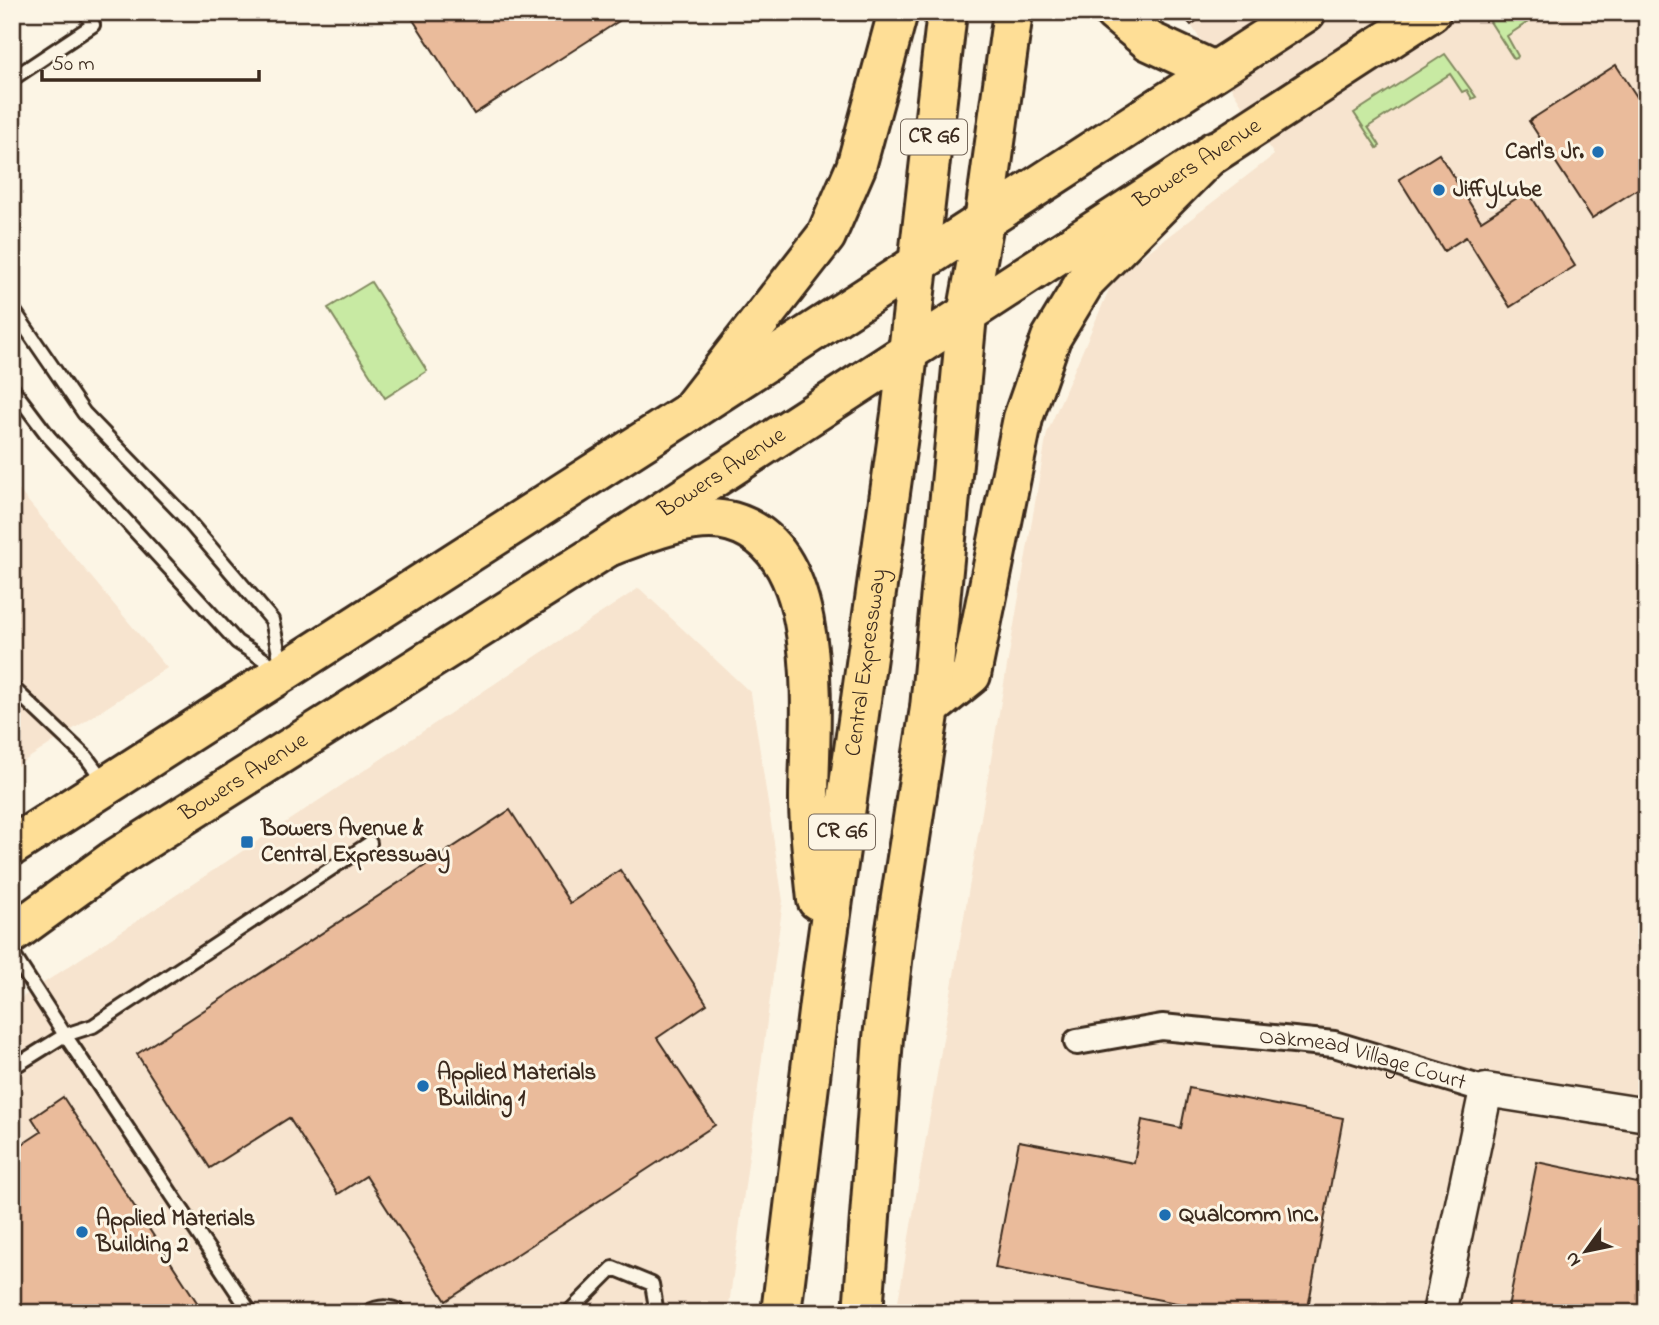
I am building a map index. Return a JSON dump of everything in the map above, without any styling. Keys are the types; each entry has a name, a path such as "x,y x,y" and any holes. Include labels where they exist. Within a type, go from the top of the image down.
{"main road":[{"path":"689,412 826,236 856,167 898,12"},
{"name":"Central Expressway","path":"780,1313 822,971 909,352 947,12"},
{"name":"CR G6","path":"863,1313 885,1025 895,936 930,708 967,315 984,222 1013,12"},
{"path":"1114,12 1149,41 1214,71"},
{"path":"12,846 1306,12"},
{"name":"Bowers Avenue","path":"12,934 115,859 608,547 1431,12"},
{"path":"930,708 971,675 1024,418 1051,338 1086,280 1214,151"},
{"path":"608,547 688,521 730,521 764,539 793,582 803,615 810,657 809,804 822,971"}],"street":[{"name":"Oakmead Village Court","path":"1077,1042 1162,1027 1335,1044 1486,1090 1647,1115"},
{"path":"1439,1313 1486,1090"}],"lane":[{"path":"12,79 93,25 85,12"},
{"path":"12,308 84,413 182,514 272,620 283,672"},
{"path":"12,388 49,437 237,642 283,672"},
{"path":"12,687 86,757 106,784"},
{"path":"12,1068 65,1035 93,1026 370,843"},
{"path":"12,953 251,1313"},
{"path":"568,1313 613,1268 652,1284 657,1313"},
{"path":"366,1313 375,1307 395,1308 402,1313"}],"shaded area":[{"path":"1170,12 1647,12 1647,1313 896,1313 1047,433 1114,278 1274,155 1191,25"},
{"path":"12,482 167,668 12,769"},
{"path":"639,588 751,693 783,901 728,1313 12,1313 12,1004"}],"green space":[{"path":"1504,12 1543,12 1507,36 1518,56 1514,59 1489,20"},
{"path":"1445,54 1476,97 1472,99 1467,90 1462,92 1450,74 1368,127 1380,146 1377,148 1354,113"},
{"path":"371,282 427,371 385,398 328,308"}],"building":[{"path":"408,12 614,12 619,21 474,114"},
{"path":"1179,12 1209,12 1191,25"},
{"name":"Carl's Jr.","path":"1616,65 1647,112 1647,183 1592,218 1529,121"},
{"path":"1439,154 1481,221 1528,191 1575,266 1510,307 1466,237 1444,251 1399,179"},
{"name":"Applied Materials Building 1","path":"510,810 570,903 620,870 707,1004 657,1038 715,1125 446,1301 366,1176 338,1194 289,1118 210,1168 137,1054"},
{"name":"Qualcomm Inc.","path":"1189,1088 1343,1118 1307,1313 1228,1313 995,1268 1019,1141 1134,1163 1142,1120 1181,1128"},
{"name":"Applied Materials Building 2","path":"63,1097 204,1313 12,1313 12,1151 41,1132 32,1118"},
{"path":"1537,1162 1647,1185 1647,1313 1507,1313"}],"place":[{"name":"Carl's Jr.","path":"1598,152"},
{"name":"JiffyLube","path":"1439,190"},
{"name":"Bowers Avenue & Central Expressway","path":"247,842"},
{"name":"Applied Materials Building 1","path":"423,1086"},
{"name":"Qualcomm Inc.","path":"1165,1215"},
{"name":"Applied Materials Building 2","path":"82,1232"}]}
